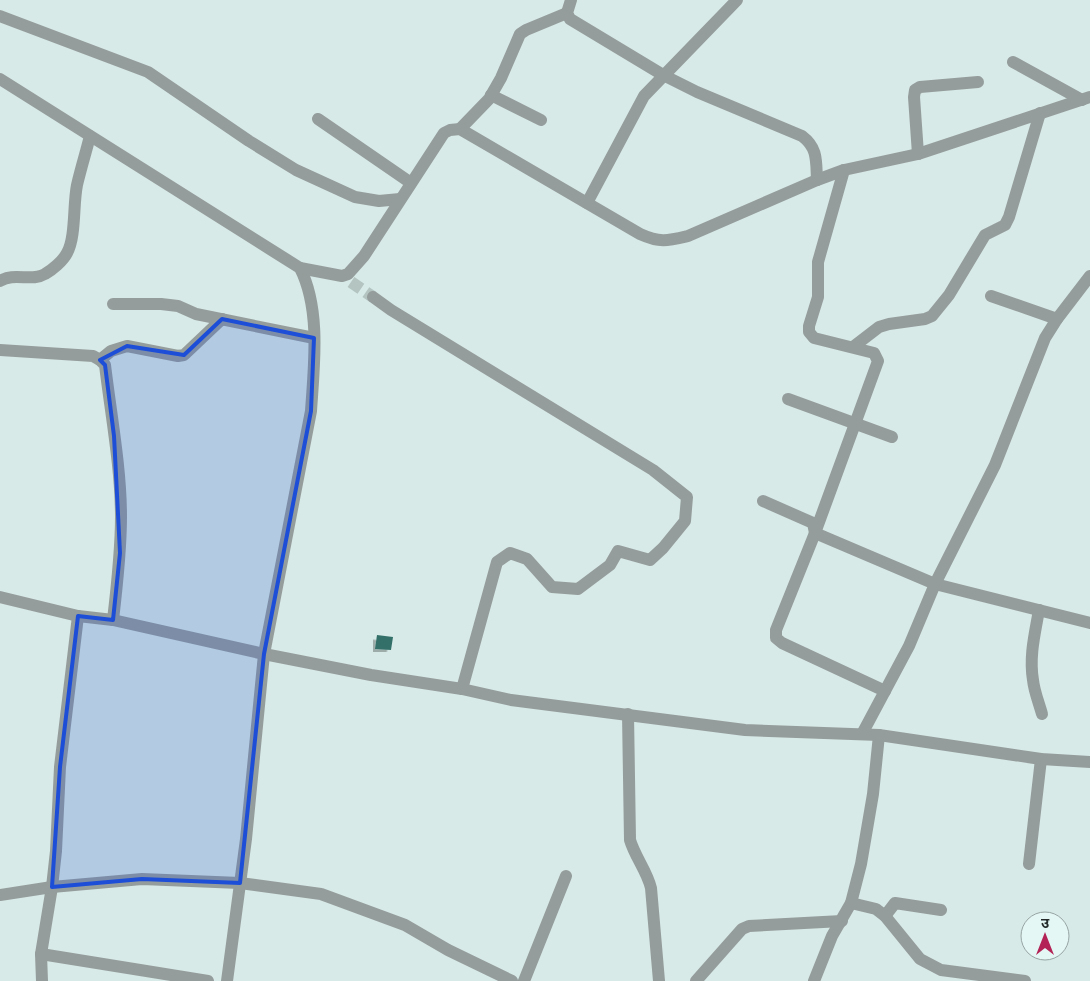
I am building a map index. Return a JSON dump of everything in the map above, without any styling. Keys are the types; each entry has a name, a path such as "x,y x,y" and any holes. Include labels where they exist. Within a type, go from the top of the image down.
{"street":[{"path":"571,0 567,13 570,19 664,75 697,92 802,136 814,148 817,180"},
{"path":"587,203 644,96 737,0"},
{"path":"460,129 491,95 502,78 520,34 567,13"},
{"path":"0,16 148,72 249,141 296,170 355,197 379,201 400,199"},
{"path":"1013,62 1086,98"},
{"path":"0,79 300,268 346,279 348,274 364,256 444,133 450,130 460,129 640,234 653,240 666,242 688,236 844,170 918,154 1086,98"},
{"path":"918,154 915,90 920,87 978,82"},
{"path":"491,95 541,120"},
{"path":"853,347 879,327 925,319 932,316 949,295 985,235 1005,225 1040,113"},
{"path":"318,118 411,183"},
{"path":"0,281 7,277 38,277 64,258 68,252 71,243 77,186 90,136"},
{"path":"844,170 818,262 818,297 809,332 814,338 874,353 878,361 856,424 776,630 776,638 782,643 886,691"},
{"path":"227,981 246,839 264,654 311,411 314,310 307,283 300,268"},
{"path":"862,734 909,646 935,584 995,465 1045,338 1090,276"},
{"path":"991,296 1057,319"},
{"path":"373,297 391,310 653,470 686,497 685,521 663,548 650,560 618,551 610,565 578,589 552,587 527,559 510,553 497,562 462,689"},
{"path":"113,304 178,306 196,314 314,338"},
{"path":"100,360 111,352 127,346 178,356 184,355 222,320"},
{"path":"0,350 93,356 105,365 121,516 120,553 113,620"},
{"path":"788,399 892,437"},
{"path":"763,501 813,524 815,532"},
{"path":"815,532 935,584 1090,623"},
{"path":"0,597 78,616 113,620 264,654 371,675 462,689 511,700 745,730 879,735 1041,759 1090,762"},
{"path":"1040,610 1032,651 1031,668 1042,714"},
{"path":"42,981 41,954 56,851 60,767 78,616"},
{"path":"628,714 630,840 633,851 649,879 659,981"},
{"path":"814,981 832,936 851,902 861,864 873,794 879,735"},
{"path":"1029,864 1041,759"},
{"path":"524,981 566,876"},
{"path":"0,895 52,887 142,879 240,883 321,894 405,925 448,950 512,981"},
{"path":"851,902 876,910 886,916 920,958 941,970 1024,981"},
{"path":"886,916 895,903 941,910"},
{"path":"696,981 742,929 750,926 842,921"},
{"path":"41,954 208,981"}],"highlighted area":[{"path":"222,319 314,338 311,411 264,654 240,883 142,879 52,887 60,767 78,616 113,620 120,553 114,436 105,365 100,360 127,346 184,355"}],"building":[{"path":"377,635 393,637 391,650 375,649"}],"tunnel":[{"path":"351,282 373,297"}]}
